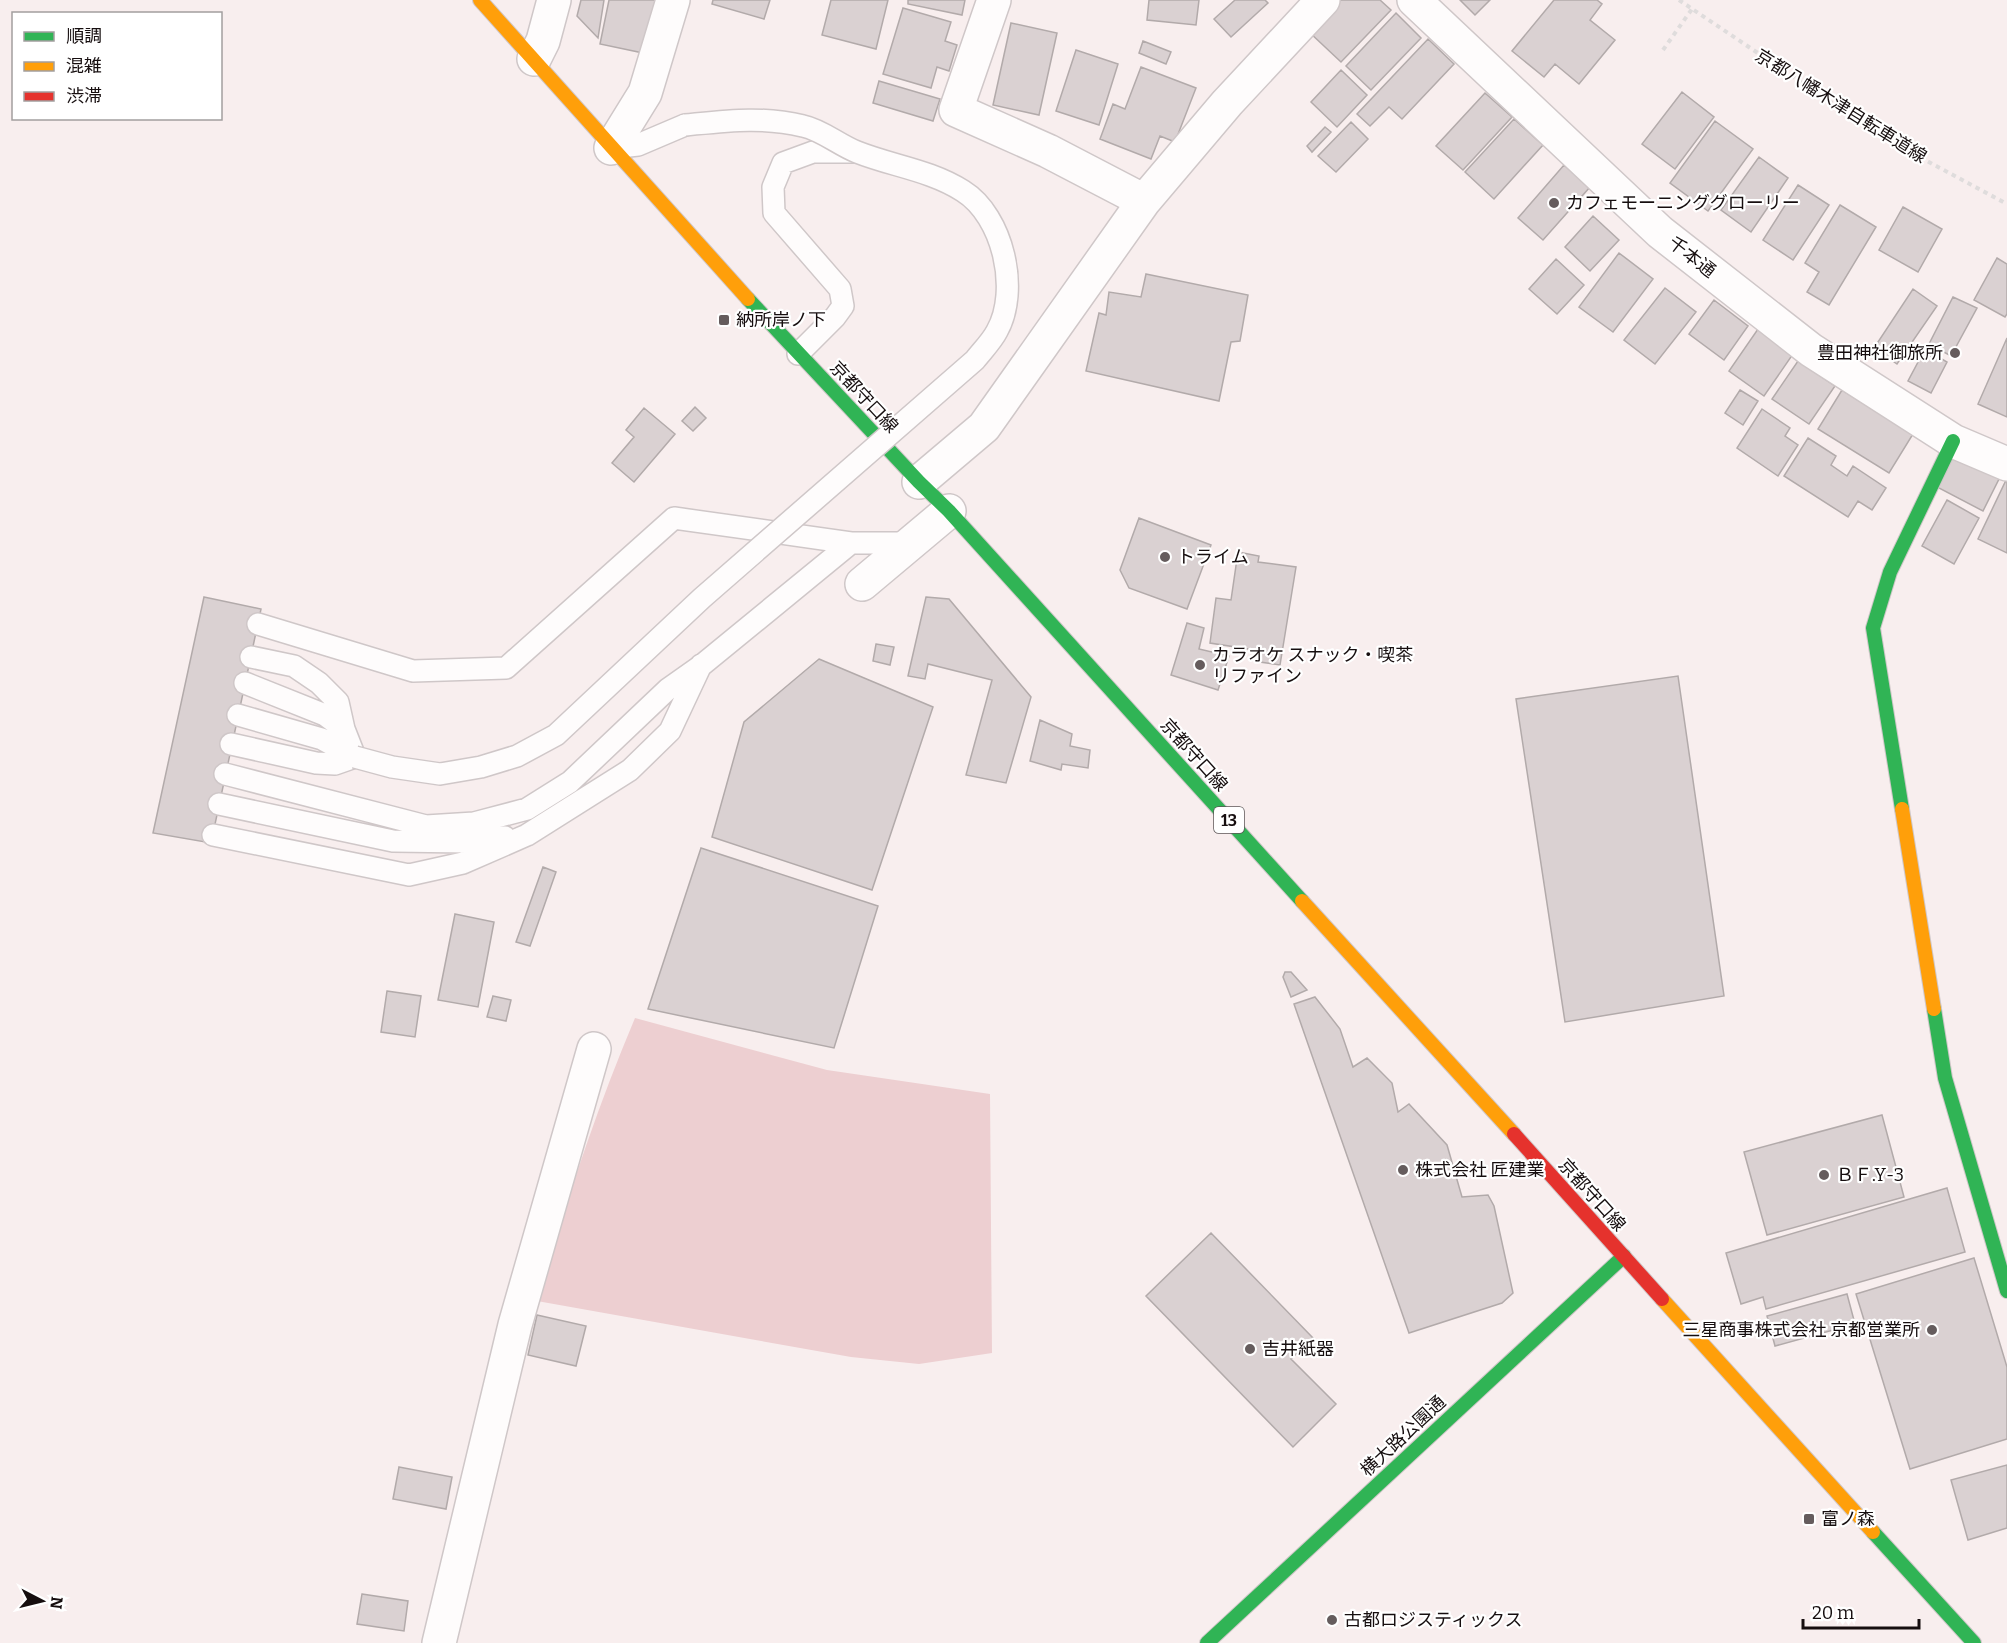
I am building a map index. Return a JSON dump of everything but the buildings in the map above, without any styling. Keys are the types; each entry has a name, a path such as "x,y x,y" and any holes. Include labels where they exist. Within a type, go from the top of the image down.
{"main road":[{"name":"京都守口線","path":"480,0 798,354 949,511 1974,1643"},
{"path":"1953,441 1890,572 1873,628 1946,1078 2007,1291"},
{"name":"横大路公園通","path":"1207,1643 1624,1256"}],"street":[{"path":"534,60 543,41 555,0"},
{"path":"611,148 645,93 673,0"},
{"path":"994,0 956,110 1048,151 1144,201"},
{"path":"919,482 984,427 1144,201 1227,103 1323,0"},
{"name":"千本通","path":"1414,0 1660,232 1811,350 1953,441 2007,464"},
{"path":"862,584 949,511"},
{"path":"439,1643 515,1324 594,1049"}],"lane":[{"path":"238,715 322,739 355,757 392,767 440,774 481,767 518,756 556,735 702,598 975,360 997,331 1005,308 1008,282 1002,248 984,210 965,192 934,176 856,152 805,126 753,119 685,125 638,145 611,148"},
{"path":"798,354 843,306 840,289 774,213 773,187 783,163 813,152 856,152"},
{"path":"258,624 413,671 506,668 674,518 851,543 910,543"},
{"path":"225,774 426,826 474,823 527,809 570,782 668,689 702,665 851,543"},
{"path":"251,657 294,666 319,683 338,702 344,729 355,757"},
{"path":"213,835 409,875 463,863 527,835 630,770 670,731 702,665"},
{"path":"245,683 326,716 344,729"},
{"path":"231,744 316,763 335,765 355,757"},
{"path":"219,804 393,841 467,842 527,835"}],"path":[{"name":"京都八幡木津自転車道線","path":"1679,0 1884,138 2007,204"},
{"path":"1663,50 1692,9"}],"shaded area":[{"path":"635,1018 827,1070 990,1094 992,1353 919,1364 851,1357 537,1301 582,1158"}],"traffic: fast":[{"path":"748,299 919,482 949,511 1302,901"},
{"path":"1902,809 1873,628 1890,572 1953,441"},
{"path":"1934,1009 1945,1078 2007,1291"},
{"path":"1207,1643 1624,1256"},
{"path":"1873,1532 1974,1643"}],"traffic: slow":[{"path":"480,0 748,299"},
{"path":"1902,809 1934,1009"},
{"path":"1302,901 1514,1134"},
{"path":"1662,1299 1873,1532"}],"traffic: jam":[{"path":"1514,1134 1662,1299"}],"place":[{"name":"カフェモーニンググローリー","path":"1554,203"},
{"name":"納所岸ノ下","path":"724,320"},
{"name":"豊田神社御旅所","path":"1955,353"},
{"name":"トライム","path":"1165,557"},
{"name":"カラオケ スナック・喫茶 リファイン","path":"1200,665"},
{"name":"株式会社 匠建業","path":"1403,1170"},
{"name":"ＢＦ.Y-3","path":"1824,1175"},
{"name":"三星商事株式会社 京都営業所","path":"1932,1330"},
{"name":"吉井紙器","path":"1250,1349"},
{"name":"富ノ森","path":"1809,1519"},
{"name":"古都ロジスティックス","path":"1332,1620"}]}
